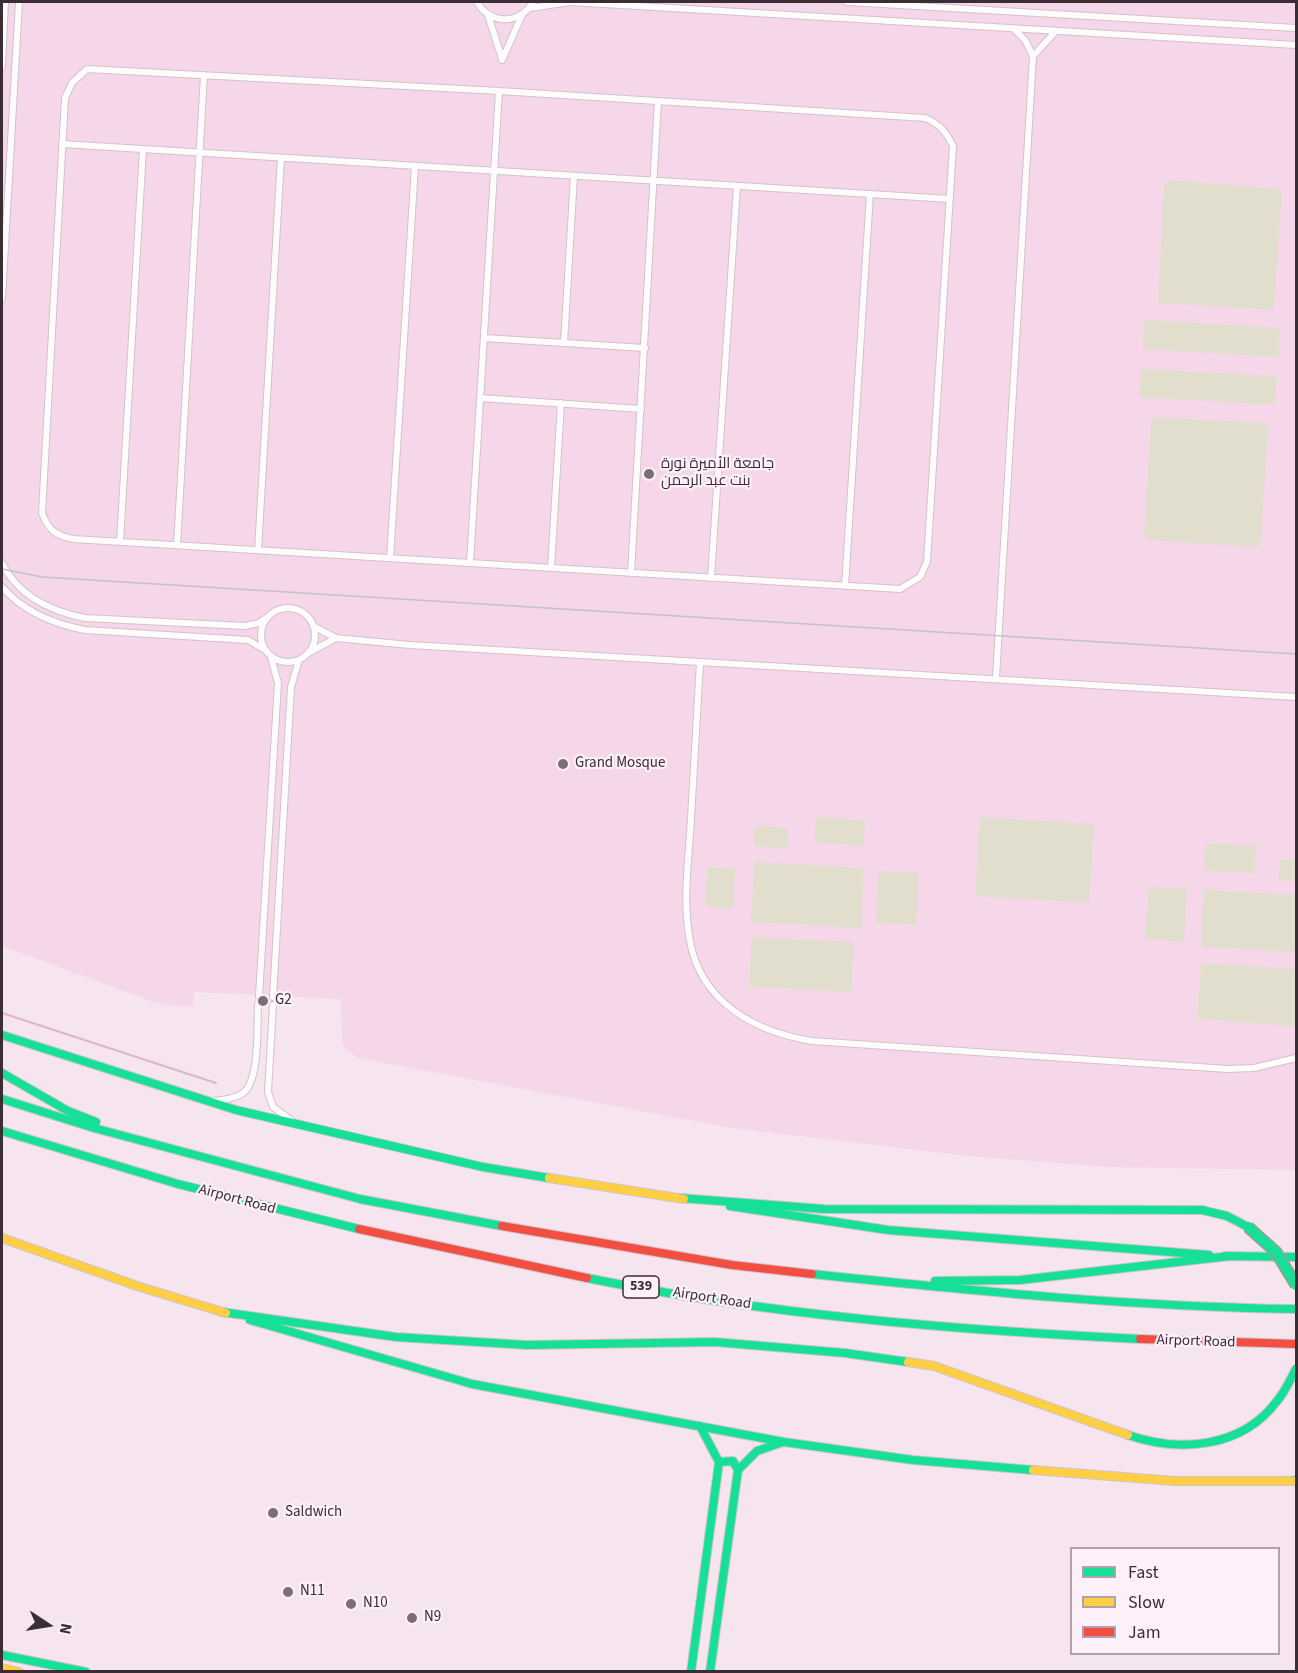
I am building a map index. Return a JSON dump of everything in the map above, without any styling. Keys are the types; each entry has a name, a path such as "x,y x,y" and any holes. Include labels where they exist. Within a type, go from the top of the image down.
{"main road":[{"path":"2,1035 210,1101 302,1126 483,1167 888,1230 1230,1256 1296,1257"},
{"path":"2,1073 68,1111 141,1141"},
{"path":"2,1099 141,1141 360,1199 732,1265 1033,1297 1200,1308 1296,1309"},
{"name":"Airport Road","path":"2,1131 223,1197 361,1231 554,1272 721,1302 887,1322 1060,1336 1296,1344"},
{"path":"680,1198 824,1209 1202,1210 1227,1216 1248,1227 1271,1245 1288,1265 1296,1285"},
{"path":"2,1238 137,1286 472,1384 784,1442 913,1460 1175,1481 1295,1480"},
{"path":"881,1281 1020,1280 1230,1256"},
{"path":"222,1312 396,1338 526,1345 715,1342 845,1353 934,1366 1135,1437 1171,1444 1205,1445 1232,1437 1253,1425 1277,1402 1292,1380 1296,1369"},
{"path":"691,1671 719,1462 700,1426"},
{"path":"738,1470 757,1451 784,1442"},
{"path":"710,1671 738,1470 733,1461 719,1462"},
{"path":"2,1654 87,1671"},
{"path":"2,1668 19,1671"}],"street":[{"path":"2,66 5,2"},
{"path":"2,298 19,2"},
{"path":"476,2 488,14 498,40 502,60 522,15 531,5 570,2 1296,45"},
{"path":"847,2 1296,28"},
{"path":"488,14 505,20 522,15"},
{"path":"996,678 1033,56 1025,40 1013,28"},
{"path":"1033,56 1056,31"},
{"path":"87,69 204,75 925,118 945,131 953,146 927,562 920,578 900,589 73,539 57,535 47,527 42,513 65,98 72,83 87,69"},
{"path":"177,545 204,75"},
{"path":"470,563 499,91"},
{"path":"631,573 658,101"},
{"path":"62,144 950,199"},
{"path":"120,542 143,149"},
{"path":"258,550 281,158"},
{"path":"390,558 415,166"},
{"path":"564,343 574,176"},
{"path":"711,578 737,186"},
{"path":"845,586 870,194"},
{"path":"484,338 645,348"},
{"path":"480,398 641,409"},
{"path":"552,568 561,403"},
{"path":"2,563 14,580 33,599 66,614 85,618 245,626 259,623 278,609 295,609 309,618 313,626 314,641 306,655"},
{"path":"2,587 30,611 62,625 85,630 248,640 265,650 271,657 278,683 259,996"},
{"path":"265,650 261,635 266,618"},
{"path":"313,626 336,638 700,663 996,678 1296,697"},
{"path":"271,657 285,662 299,660 336,638"},
{"path":"273,997 291,687 299,660"},
{"path":"700,663 688,866 690,942 698,963 717,996 744,1019 784,1036 812,1041 1228,1069 1254,1068 1296,1058"},
{"path":"210,1101 232,1098 245,1092 253,1080 258,1005"},
{"path":"273,1005 268,1092 273,1107 280,1115 302,1126"},
{"path":"258,1018 263,1015 272,1019"}],"shaded area":[{"name":"جامعة الأميرة نورة بنت عبد الرحمن","path":"2,2 1296,2 1296,1170 1107,1167 969,1156 732,1128 358,1058 342,1045 341,999 194,992 194,1006 177,1006 154,1002 2,946"},
{"path":"1168,180 1279,189 1282,193 1274,310 1158,303 1164,185"},
{"path":"1145,320 1280,328 1279,357 1143,349"},
{"path":"1141,369 1277,376 1275,405 1140,397"},
{"path":"1155,417 1263,423 1268,428 1261,540 1256,547 1149,540 1144,534 1151,421"},
{"path":"816,817 865,820 863,846 815,843"},
{"path":"980,817 1094,824 1089,903 975,896"},
{"path":"755,826 788,828 787,848 754,846"},
{"path":"1205,843 1256,846 1255,873 1204,870"},
{"path":"1280,859 1296,860 1296,881 1278,879"},
{"path":"754,862 864,868 861,928 751,922"},
{"path":"708,867 735,868 733,908 705,906"},
{"path":"878,871 919,873 916,925 876,923"},
{"path":"1149,887 1187,889 1184,942 1145,939"},
{"path":"1204,890 1296,895 1296,952 1201,947"},
{"path":"752,937 854,942 851,992 749,987"},
{"path":"1201,963 1296,969 1296,1026 1197,1019"}],"waterway":[{"path":"2,1013 216,1083"}],"tram line":[{"path":"2,569 42,577 1296,654"}],"traffic: fast":[{"path":"2,1035 236,1110 483,1167 549,1178"},
{"path":"2,1073 68,1111 96,1122"},
{"path":"2,1099 94,1128 360,1199 502,1226"},
{"path":"2,1131 178,1184 359,1229"},
{"path":"680,1198 824,1209 1202,1210 1227,1216 1248,1227"},
{"path":"730,1206 888,1230 1209,1255"},
{"path":"1248,1227 1276,1252 1296,1285"},
{"path":"1225,1256 1296,1257"},
{"path":"935,1281 1020,1280 1230,1256"},
{"path":"812,1274 1114,1302 1296,1309"},
{"path":"587,1278 724,1302 862,1319 931,1326 1140,1339"},
{"path":"222,1312 396,1337 527,1345 715,1342 845,1353 908,1362"},
{"path":"250,1320 472,1384 784,1442 913,1460 1033,1470"},
{"path":"1128,1435 1148,1441 1189,1445 1228,1437 1246,1429 1263,1417 1282,1394 1296,1369"},
{"path":"691,1672 719,1462 700,1426"},
{"path":"710,1672 738,1470 757,1451 783,1442"},
{"path":"719,1462 733,1461 738,1470"},
{"path":"1292,1481 1296,1480"},
{"path":"2,1655 86,1672"}],"traffic: slow":[{"path":"549,1178 684,1199"},
{"path":"2,1238 137,1286 226,1313"},
{"path":"908,1362 934,1366 1128,1435"},
{"path":"1033,1470 1175,1481 1296,1481"},
{"path":"2,1668 19,1672"}],"traffic: jam":[{"path":"502,1226 732,1265 812,1274"},
{"path":"359,1229 587,1278"},
{"path":"1140,1339 1296,1344"}],"place":[{"name":"جامعة الأميرة نورة بنت عبد الرحمن","path":"649,474"},
{"name":"Grand Mosque","path":"563,764"},
{"name":"G2","path":"263,1001"},
{"name":"Saldwich","path":"273,1513"},
{"name":"N11","path":"288,1592"},
{"name":"N10","path":"351,1604"},
{"name":"N9","path":"412,1618"}]}
